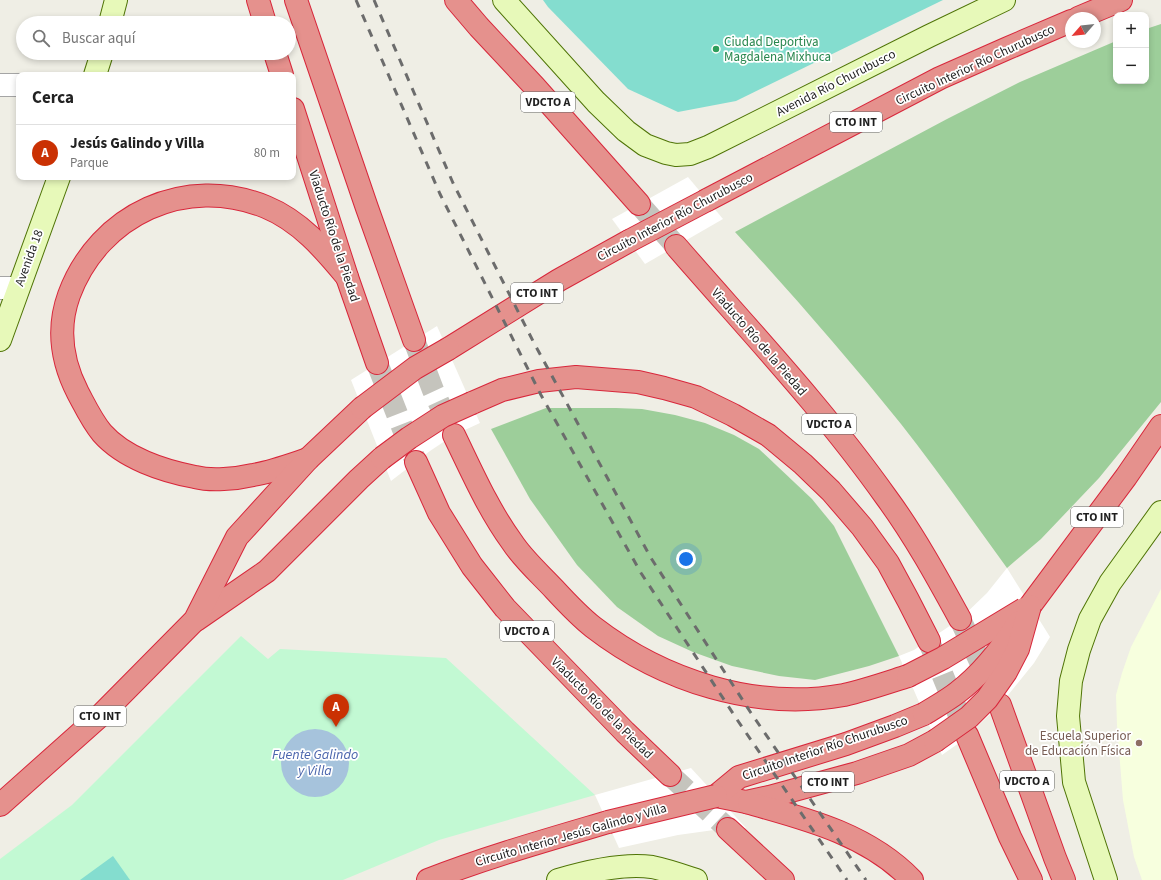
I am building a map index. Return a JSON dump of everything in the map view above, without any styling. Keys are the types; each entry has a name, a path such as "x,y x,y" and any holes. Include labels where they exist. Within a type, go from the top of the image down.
{"highway":[{"path":"258,0 263,16"},
{"path":"296,0 359,186 414,340"},
{"name":"VDCTO A","path":"456,0 639,204"},
{"path":"1092,12 1121,0"},
{"name":"Circuito Interior Río Churubusco","path":"308,459 362,408 415,368 559,280 629,241 940,78 1065,24"},
{"path":"277,60 281,72"},
{"name":"Viaducto Río de la Piedad","path":"296,118 347,277 377,363"},
{"path":"308,459 253,476 197,478 147,464 124,451 103,433 85,407 70,378 63,350 64,316 69,296 79,271 95,249 114,230 136,214 160,203 187,196 214,195 241,198 267,207 290,220 312,237 347,277"},
{"name":"Viaducto Río de la Piedad","path":"676,246 806,396 887,497 927,560 960,619"},
{"path":"195,620 267,571 359,479 382,458 409,438 444,416 502,390 539,381 576,377 638,382 696,397 733,415 768,435 803,464 831,491 862,527 888,563 929,641"},
{"name":"Circuito Interior Río Churubusco","path":"716,796 739,777 846,744 895,726 924,714 958,692 986,666 1006,642 1030,606 1161,426"},
{"path":"454,435 494,516 513,544 553,588 593,627 622,647 654,666 695,683 742,694 780,699 842,695 871,688 908,676 943,658 1030,606"},
{"name":"CTO INT","path":"0,805 101,715 195,620 237,537 308,459"},
{"name":"Viaducto Río de la Piedad","path":"416,462 439,513 472,566 505,608 625,732 670,775"},
{"name":"Circuito Interior Río Churubusco","path":"716,796 746,802 816,786 909,754 935,741 969,717 987,698 1006,672 1018,650 1030,606"},
{"name":"VDCTO A","path":"1000,705 1064,880"},
{"path":"968,735 1010,837 1031,880"},
{"name":"Circuito Interior Jesús Galindo y Villa","path":"428,880 504,853 608,822 716,796"},
{"path":"746,802 789,814 838,831 866,844 887,858 912,880"},
{"path":"728,829 784,880"}],"main road":[{"path":"112,16 116,0"},
{"name":"Avenida Río Churubusco","path":"504,0 596,102 626,132 645,144 676,155 690,154 708,147 1004,0"},
{"path":"96,72 100,60"},
{"name":"Avenida 18","path":"0,340 9,288 58,180"},
{"path":"1106,880 1074,782 1068,716 1071,681 1079,650 1090,619 1110,583 1161,512"},
{"path":"558,880 614,868 650,867 672,871 696,880"}],"street":[{"path":"0,85 16,85"}],"shaded area":[{"name":"Ciudad Deportiva Magdalena Mixhuca","path":"543,0 943,0 736,101 678,112 628,89 548,7"},
{"name":"Escuela Superior de Educación Física","path":"1161,589 1161,880 1142,880 1134,857 1123,800 1116,695 1131,647"},
{"path":"241,636 268,659 280,649 446,658 595,795 439,840 343,880 0,880 0,859 72,805"},
{"path":"113,856 130,880 80,880"}],"green space":[{"path":"1161,24 1161,402 1099,478 1041,539 1007,568 901,424 820,326 735,232 947,119 1020,82 1113,42 1113,84 1149,84 1149,28"},
{"path":"546,408 642,409 675,415 705,423 734,435 759,449 812,499 834,526 899,656 869,666 815,680 779,676 732,666 693,652 658,636 617,607 577,565 530,499 491,429"}],"water":[{"name":"Fuente Galindo y Villa","path":"315,729 328,732 339,739 346,750 349,763 346,776 339,787 328,794 315,797 302,794 291,787 284,776 281,763 284,750 291,739 302,732"}],"pier":[{"path":"688,177 723,219 645,264 612,219"},
{"path":"437,326 480,423 454,435 430,451 391,481 351,380"},
{"path":"1007,568 1050,637 1034,663 1000,705 959,743 942,755 899,656 914,650 960,619 987,593"},
{"path":"691,768 746,828 714,830 678,835 619,848 595,795"}],"tunnel":[{"path":"639,204 676,246"},
{"path":"414,340 433,390 453,433"},
{"path":"377,363 416,462"},
{"path":"960,619 991,685"},
{"path":"930,644 967,735"},
{"path":"670,775 728,829"}],"railway":[{"path":"356,0 440,194 541,395 641,573 738,721 847,880"},
{"path":"374,0 453,183 534,343 651,558 751,713 866,880"}],"place":[{"name":"Ciudad Deportiva Magdalena Mixhuca","path":"716,49"},
{"name":"Jesús Galindo y Villa","path":"336,727"},
{"name":"Escuela Superior de Educación Física","path":"1139,743"}]}
